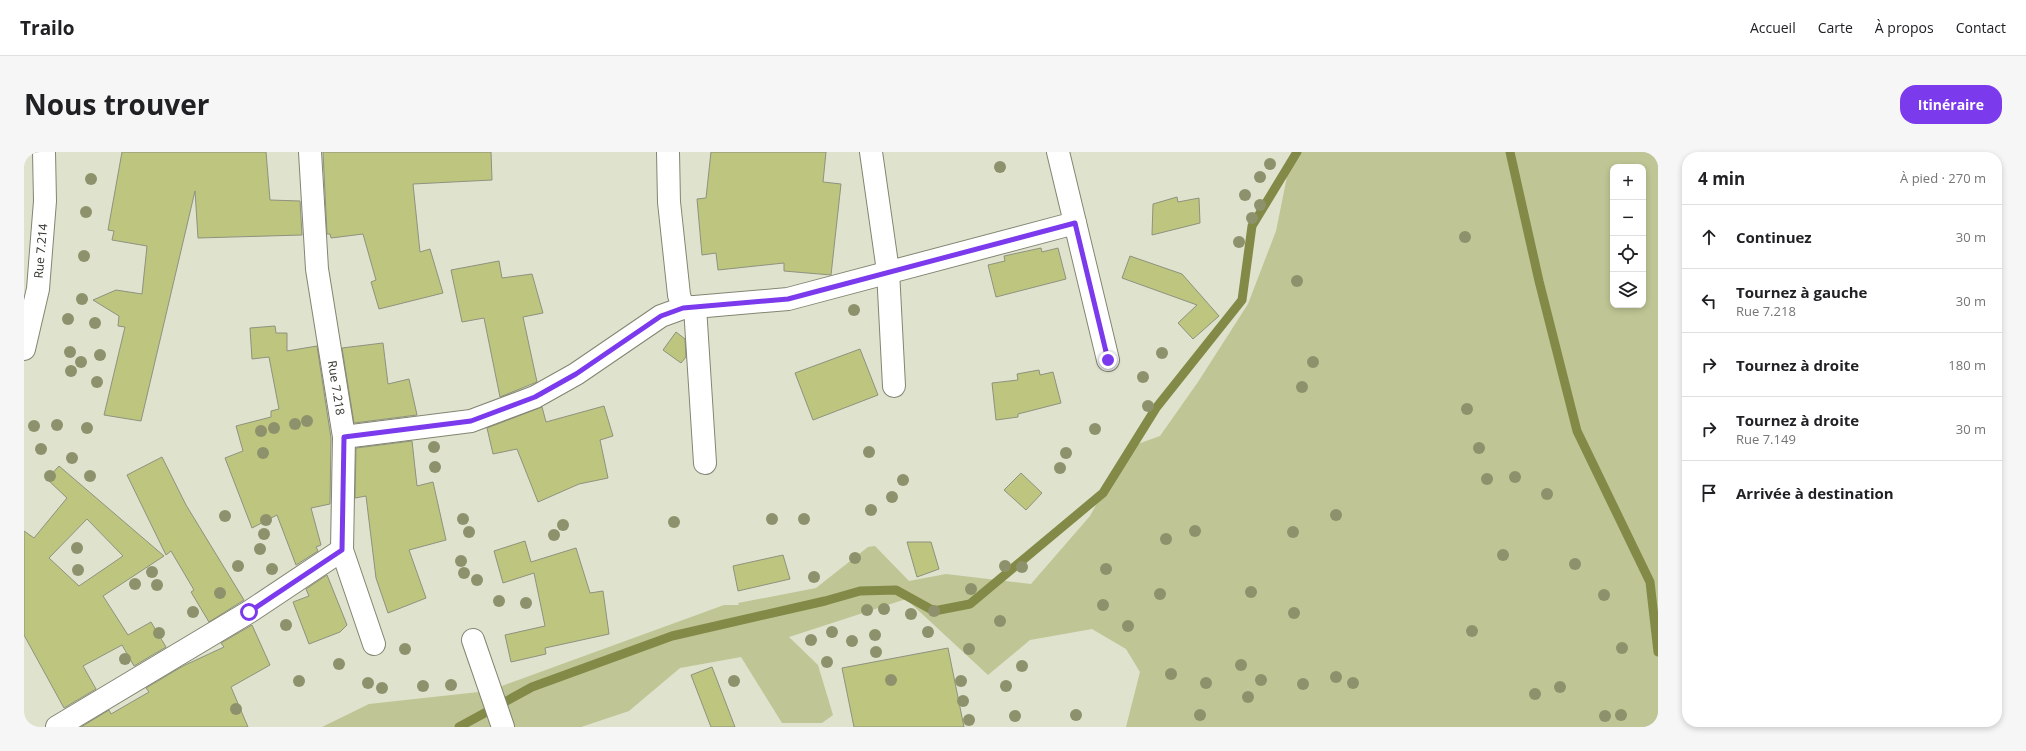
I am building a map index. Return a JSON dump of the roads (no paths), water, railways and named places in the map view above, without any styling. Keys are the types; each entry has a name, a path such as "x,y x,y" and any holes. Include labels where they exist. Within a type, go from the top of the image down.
{"street":[{"name":"Rue 7.214","path":"24,349 38,289 45,201 44,152"},
{"name":"Rue 7.218","path":"310,152 317,269 344,437 342,550 374,644"},
{"path":"668,152 669,202 679,295 689,308 704,463"},
{"path":"871,152 888,271 894,386"},
{"path":"1058,152 1108,360"},
{"path":"344,437 471,421 528,400 576,374 661,316 689,308 788,299 888,271 1075,223"},
{"path":"57,727 249,612 342,550"},
{"path":"474,640 503,727"}],"waterway":[{"path":"459,727 532,687 672,636 825,601 860,591 896,590 934,611 970,604 1103,493 1156,408 1242,300 1252,226 1297,152"},
{"path":"1510,152 1539,281 1577,431 1650,582 1658,652"}]}
